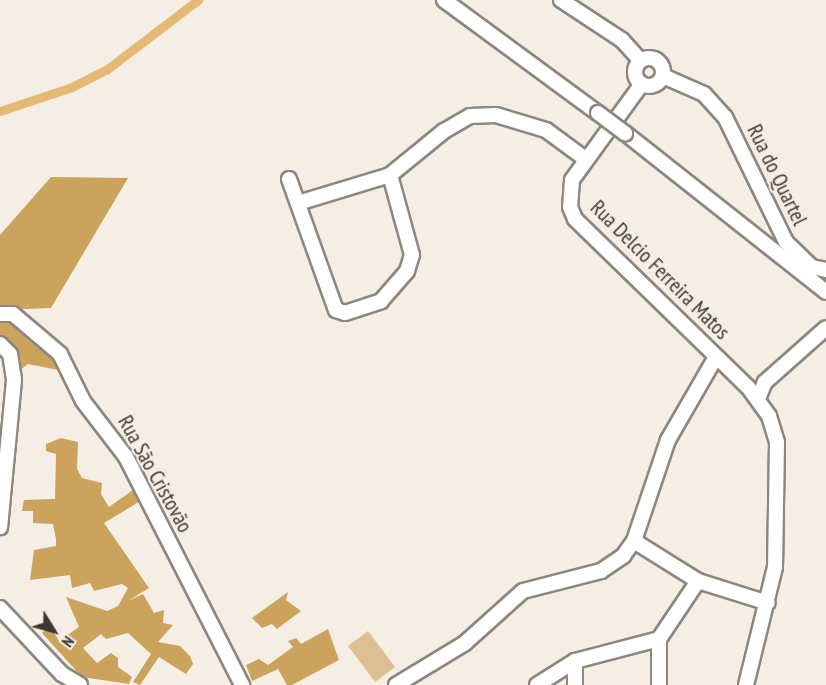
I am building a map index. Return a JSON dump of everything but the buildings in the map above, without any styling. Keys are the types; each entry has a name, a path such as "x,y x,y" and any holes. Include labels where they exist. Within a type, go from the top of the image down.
{"street":[{"name":"Rua do Quartel","path":"444,0 625,133 823,287"},
{"path":"561,0 622,40 640,60 660,63 663,76 650,87 641,85 634,71 640,60"},
{"name":"Rua do Quartel","path":"663,76 704,94 725,117 786,242 812,267 826,270"},
{"name":"Rua Delcio Ferreira Matos","path":"641,85 584,158 568,195 575,219 748,387 758,399 777,442 775,567 746,685"},
{"path":"298,203 390,175 444,131 482,113 546,130 584,158"},
{"path":"289,179 336,310 345,313 381,301 412,261 390,175"},
{"name":"Rua São Cristovão","path":"0,314 13,314 60,354 83,401 126,457 242,685"},
{"path":"748,387 765,382 822,331 826,321"},
{"path":"0,344 10,354 14,380 0,527"},
{"path":"396,685 465,643 523,591 607,568 634,541 668,440 716,357"},
{"path":"758,399 765,382"},
{"path":"634,541 698,581 768,603"},
{"path":"659,685 659,639 698,581"},
{"path":"0,608 62,674 80,685"},
{"path":"537,685 575,661 659,639"},
{"path":"575,661 575,685"}],"shaded area":[{"path":"51,177 128,178 51,308 0,310 0,235"},
{"path":"13,317 47,344 63,371 28,364 20,370 0,341 0,318"},
{"path":"61,438 78,442 77,469 82,478 102,483 101,494 109,507 137,487 144,499 104,523 149,588 128,601 143,594 154,613 164,610 163,623 173,625 158,642 180,646 190,656 193,664 186,674 159,657 140,685 133,682 151,654 128,633 106,639 101,634 83,648 97,663 111,653 118,658 118,667 132,677 129,684 82,677 42,633 50,626 59,641 79,627 66,597 107,611 118,606 128,588 122,584 94,591 90,583 72,588 70,575 30,580 34,550 56,546 56,539 53,524 33,523 33,511 22,511 24,500 55,499 56,454 46,451 46,444"},
{"path":"288,592 286,600 301,611 277,629 272,624 262,628 252,618"},
{"path":"328,629 339,660 292,685 287,685 278,669 252,681 246,665 259,659 268,665 293,647 288,641 296,638 301,644"},
{"path":"368,631 395,667 375,682 348,646"}],"waterway":[{"path":"0,111 72,87 106,70 198,0"}]}
